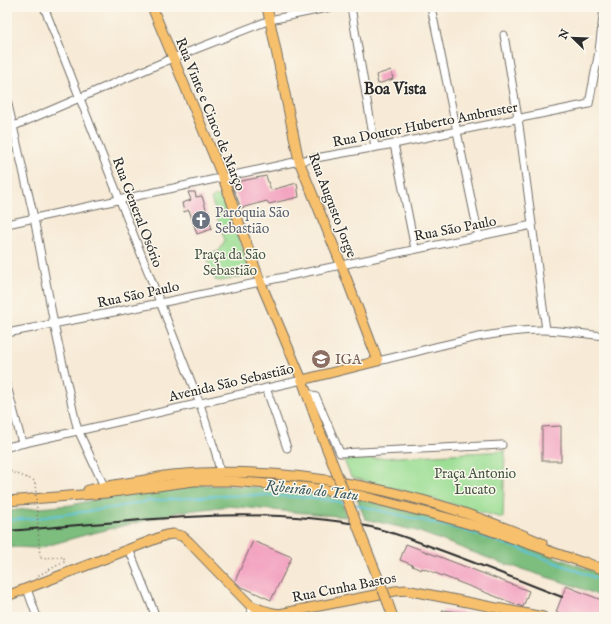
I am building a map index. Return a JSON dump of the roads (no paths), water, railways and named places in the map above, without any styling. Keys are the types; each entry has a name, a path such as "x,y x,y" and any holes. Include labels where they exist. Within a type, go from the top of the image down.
{"main road":[{"name":"Rua Vinte e Cinco de Março","path":"152,7 223,178 260,281 302,380 321,434 393,617"},
{"name":"Rua Augusto Jorge","path":"267,7 299,161 341,264 378,361"},
{"name":"Avenida São Sebastião","path":"302,380 378,361"},
{"path":"194,482 213,478 220,472"},
{"path":"7,501 68,496 105,490 170,475 220,472 294,476 381,491 436,505 484,520 524,535 604,570"},
{"path":"105,490 194,482 230,481 254,482 327,490 362,496 483,528 590,564"},
{"path":"7,596 129,549 173,534 182,536 189,542 249,604 257,609 280,615"},
{"name":"Rua Cunha Bastos","path":"280,615 371,595 406,590 523,615 543,617"}],"street":[{"name":"Rua General Osório","path":"44,7 200,404 216,454 220,472"},
{"path":"10,128 173,58 270,20 331,7"},
{"path":"351,7 375,147"},
{"path":"431,7 479,237"},
{"name":"Rua Doutor Huberto Ambruster","path":"7,224 299,161 394,144 589,104 599,51 604,8"},
{"path":"504,35 518,118 546,330"},
{"path":"7,100 10,128 34,218 54,324 78,430 105,490"},
{"path":"394,144 415,249"},
{"name":"Rua São Paulo","path":"7,333 160,303 532,225"},
{"name":"Avenida São Sebastião","path":"378,361 491,335 518,332 546,330 604,336"},
{"name":"Avenida São Sebastião","path":"7,447 302,380"},
{"path":"7,386 22,443"},
{"path":"266,388 287,448"},
{"path":"306,392 316,397 340,453 502,445"},
{"path":"129,549 156,617"},
{"path":"27,589 37,617"},
{"path":"249,604 252,617"},
{"name":"Rua Cunha Bastos","path":"268,617 280,615"}],"waterway":[{"name":"Ribeirão do Tatu","path":"7,520 37,518 111,508 148,501 214,496 261,495 316,498 346,503"},
{"name":"Ribeirão do Tatu","path":"352,504 463,530 520,549 604,581"}],"railway":[{"path":"7,531 141,520 232,515 322,519 366,526 394,533 471,561 562,597"}],"place":[{"name":"Paróquia São Sebastião","path":"201,220"},
{"name":"IGA","path":"321,359"}],"district":[{"name":"Boa Vista","path":"395,88"}],"park label":[{"name":"Praça da São Sebastião","path":"230,262"},
{"name":"Praça Antonio Lucato","path":"475,482"}]}
